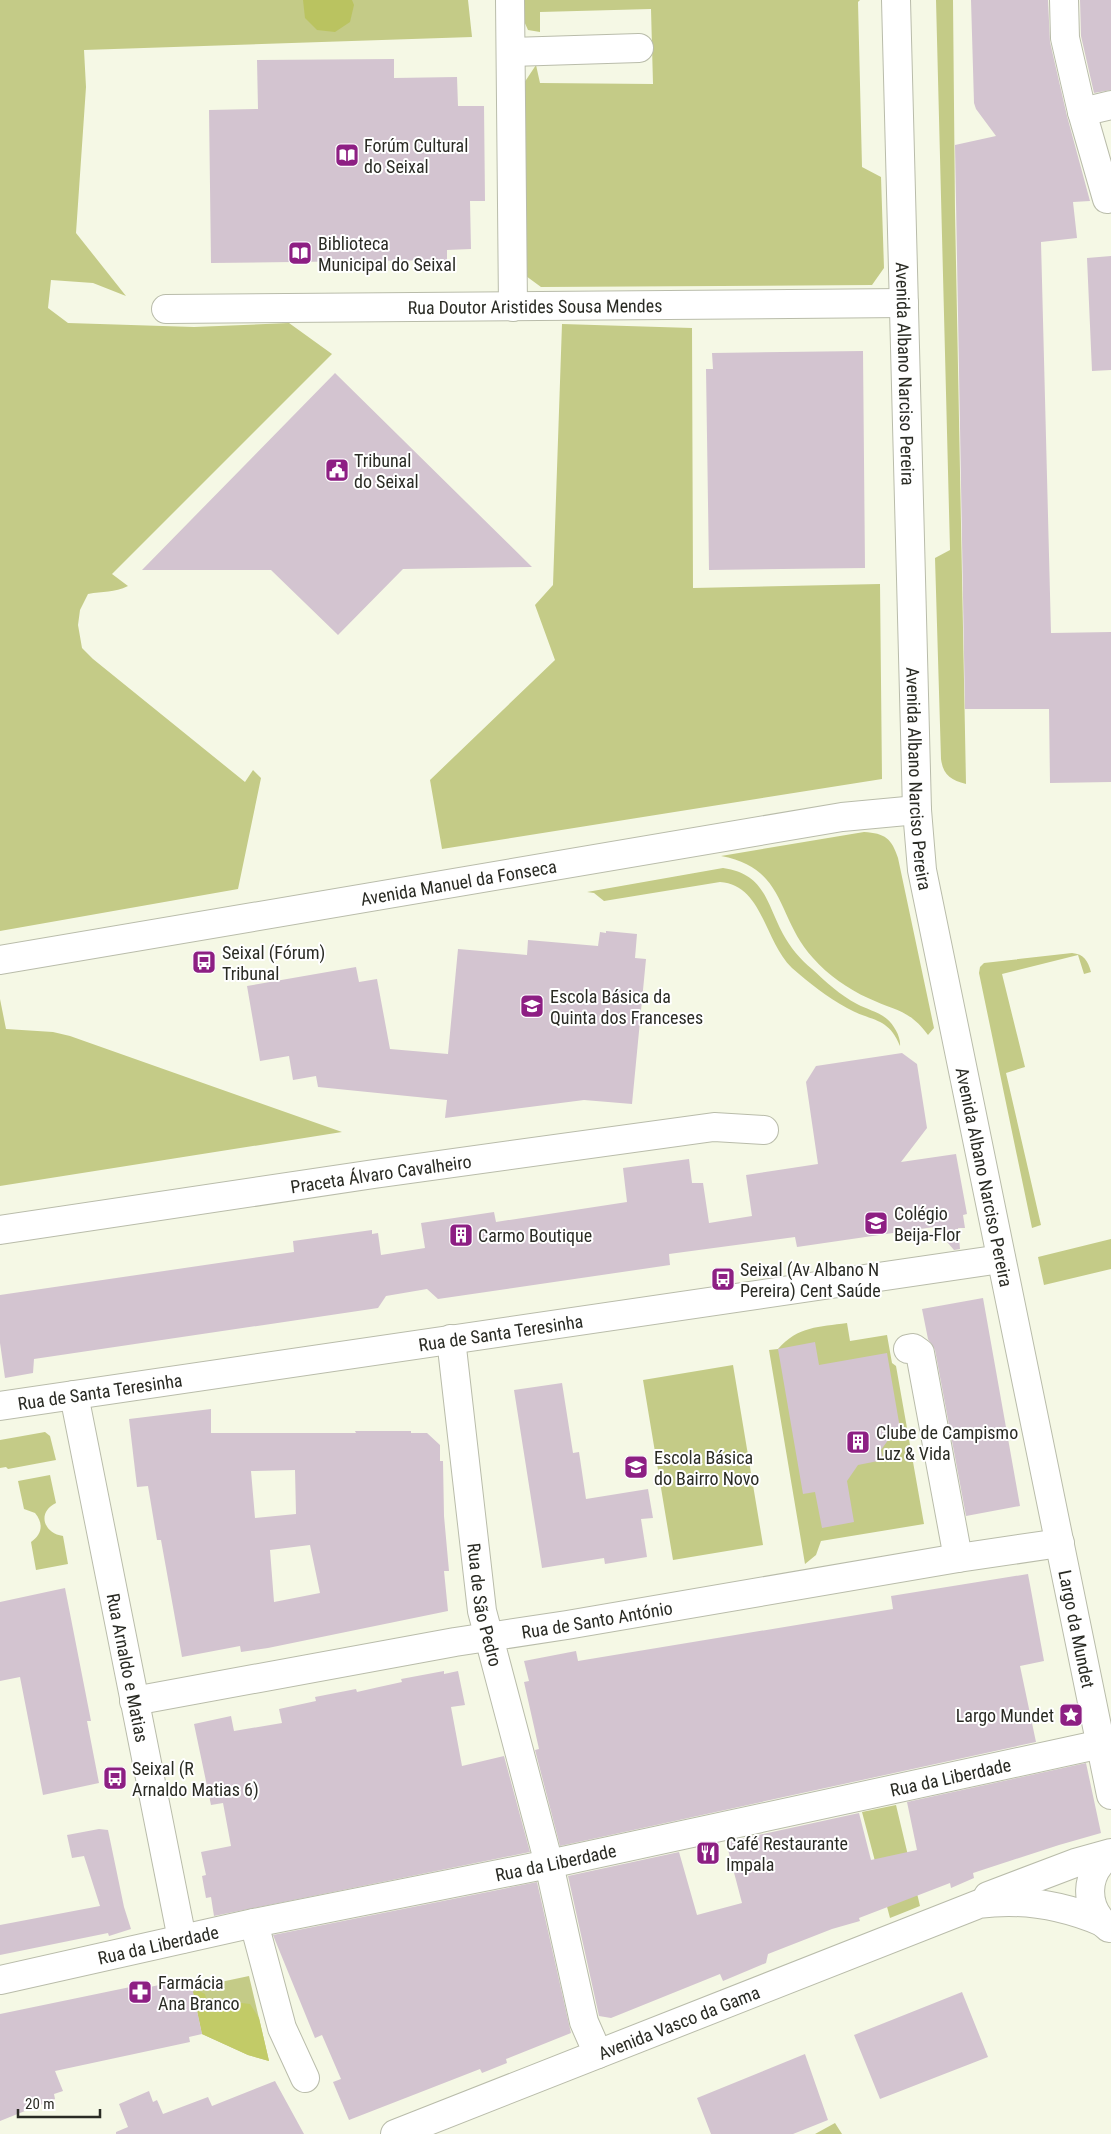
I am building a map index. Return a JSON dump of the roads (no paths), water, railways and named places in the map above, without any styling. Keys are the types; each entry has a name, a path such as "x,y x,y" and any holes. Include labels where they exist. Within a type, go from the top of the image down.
{"street":[{"path":"510,0 514,306"},
{"name":"Avenida Albano Narciso Pereira","path":"896,0 917,810 923,878 1060,1543"},
{"path":"1064,0 1065,38 1082,112 1107,199"},
{"path":"511,52 639,48"},
{"path":"1082,112 1111,105"},
{"name":"Rua Doutor Aristides Sousa Mendes","path":"166,308 904,303"},
{"name":"Avenida Manuel da Fonseca","path":"0,960 842,817 917,810"},
{"name":"Praceta Álvaro Cavalheiro","path":"0,1230 714,1127 764,1130"},
{"name":"Rua de Santa Teresinha","path":"0,1406 1001,1259"},
{"name":"Rua de São Pedro","path":"451,1339 482,1611 549,1864 584,2022 598,2054"},
{"path":"908,1348 913,1348 920,1353 958,1558"},
{"name":"Rua Arnaldo e Matias","path":"74,1395 182,1939"},
{"name":"Rua de Santo António","path":"134,1701 489,1637 576,1624 958,1558 1060,1543"},
{"name":"Largo da Mundet","path":"1060,1543 1106,1743 1111,1795"},
{"name":"Rua da Liberdade","path":"0,1980 254,1923 549,1864 1106,1743"},
{"path":"1108,1927 1091,1904 1091,1879 1097,1867 1111,1853"},
{"name":"Avenida Vasco da Gama","path":"395,2134 962,1909 1011,1886 1075,1863 1111,1853"},
{"name":"Avenida Vasco da Gama","path":"962,1909 995,1902 1031,1902 1067,1909 1108,1927"},
{"path":"254,1923 282,2028 305,2078"}],"place":[{"name":"Forúm Cultural do Seixal","path":"347,155"},
{"name":"Biblioteca Municipal do Seixal","path":"300,253"},
{"name":"Tribunal do Seixal","path":"337,470"},
{"name":"Seixal (Fórum) Tribunal","path":"204,962"},
{"name":"Escola Básica da Quinta dos Franceses","path":"532,1006"},
{"name":"Colégio Beija-Flor","path":"876,1223"},
{"name":"Carmo Boutique","path":"461,1235"},
{"name":"Seixal (Av Albano N Pereira) Cent Saúde","path":"723,1279"},
{"name":"Clube de Campismo Luz & Vida","path":"858,1442"},
{"name":"Escola Básica do Bairro Novo","path":"636,1467"},
{"name":"Largo Mundet","path":"1071,1715"},
{"name":"Seixal (R Arnaldo Matias 6)","path":"115,1778"},
{"name":"Café Restaurante Impala","path":"708,1853"},
{"name":"Farmácia Ana Branco","path":"140,1992"}]}
